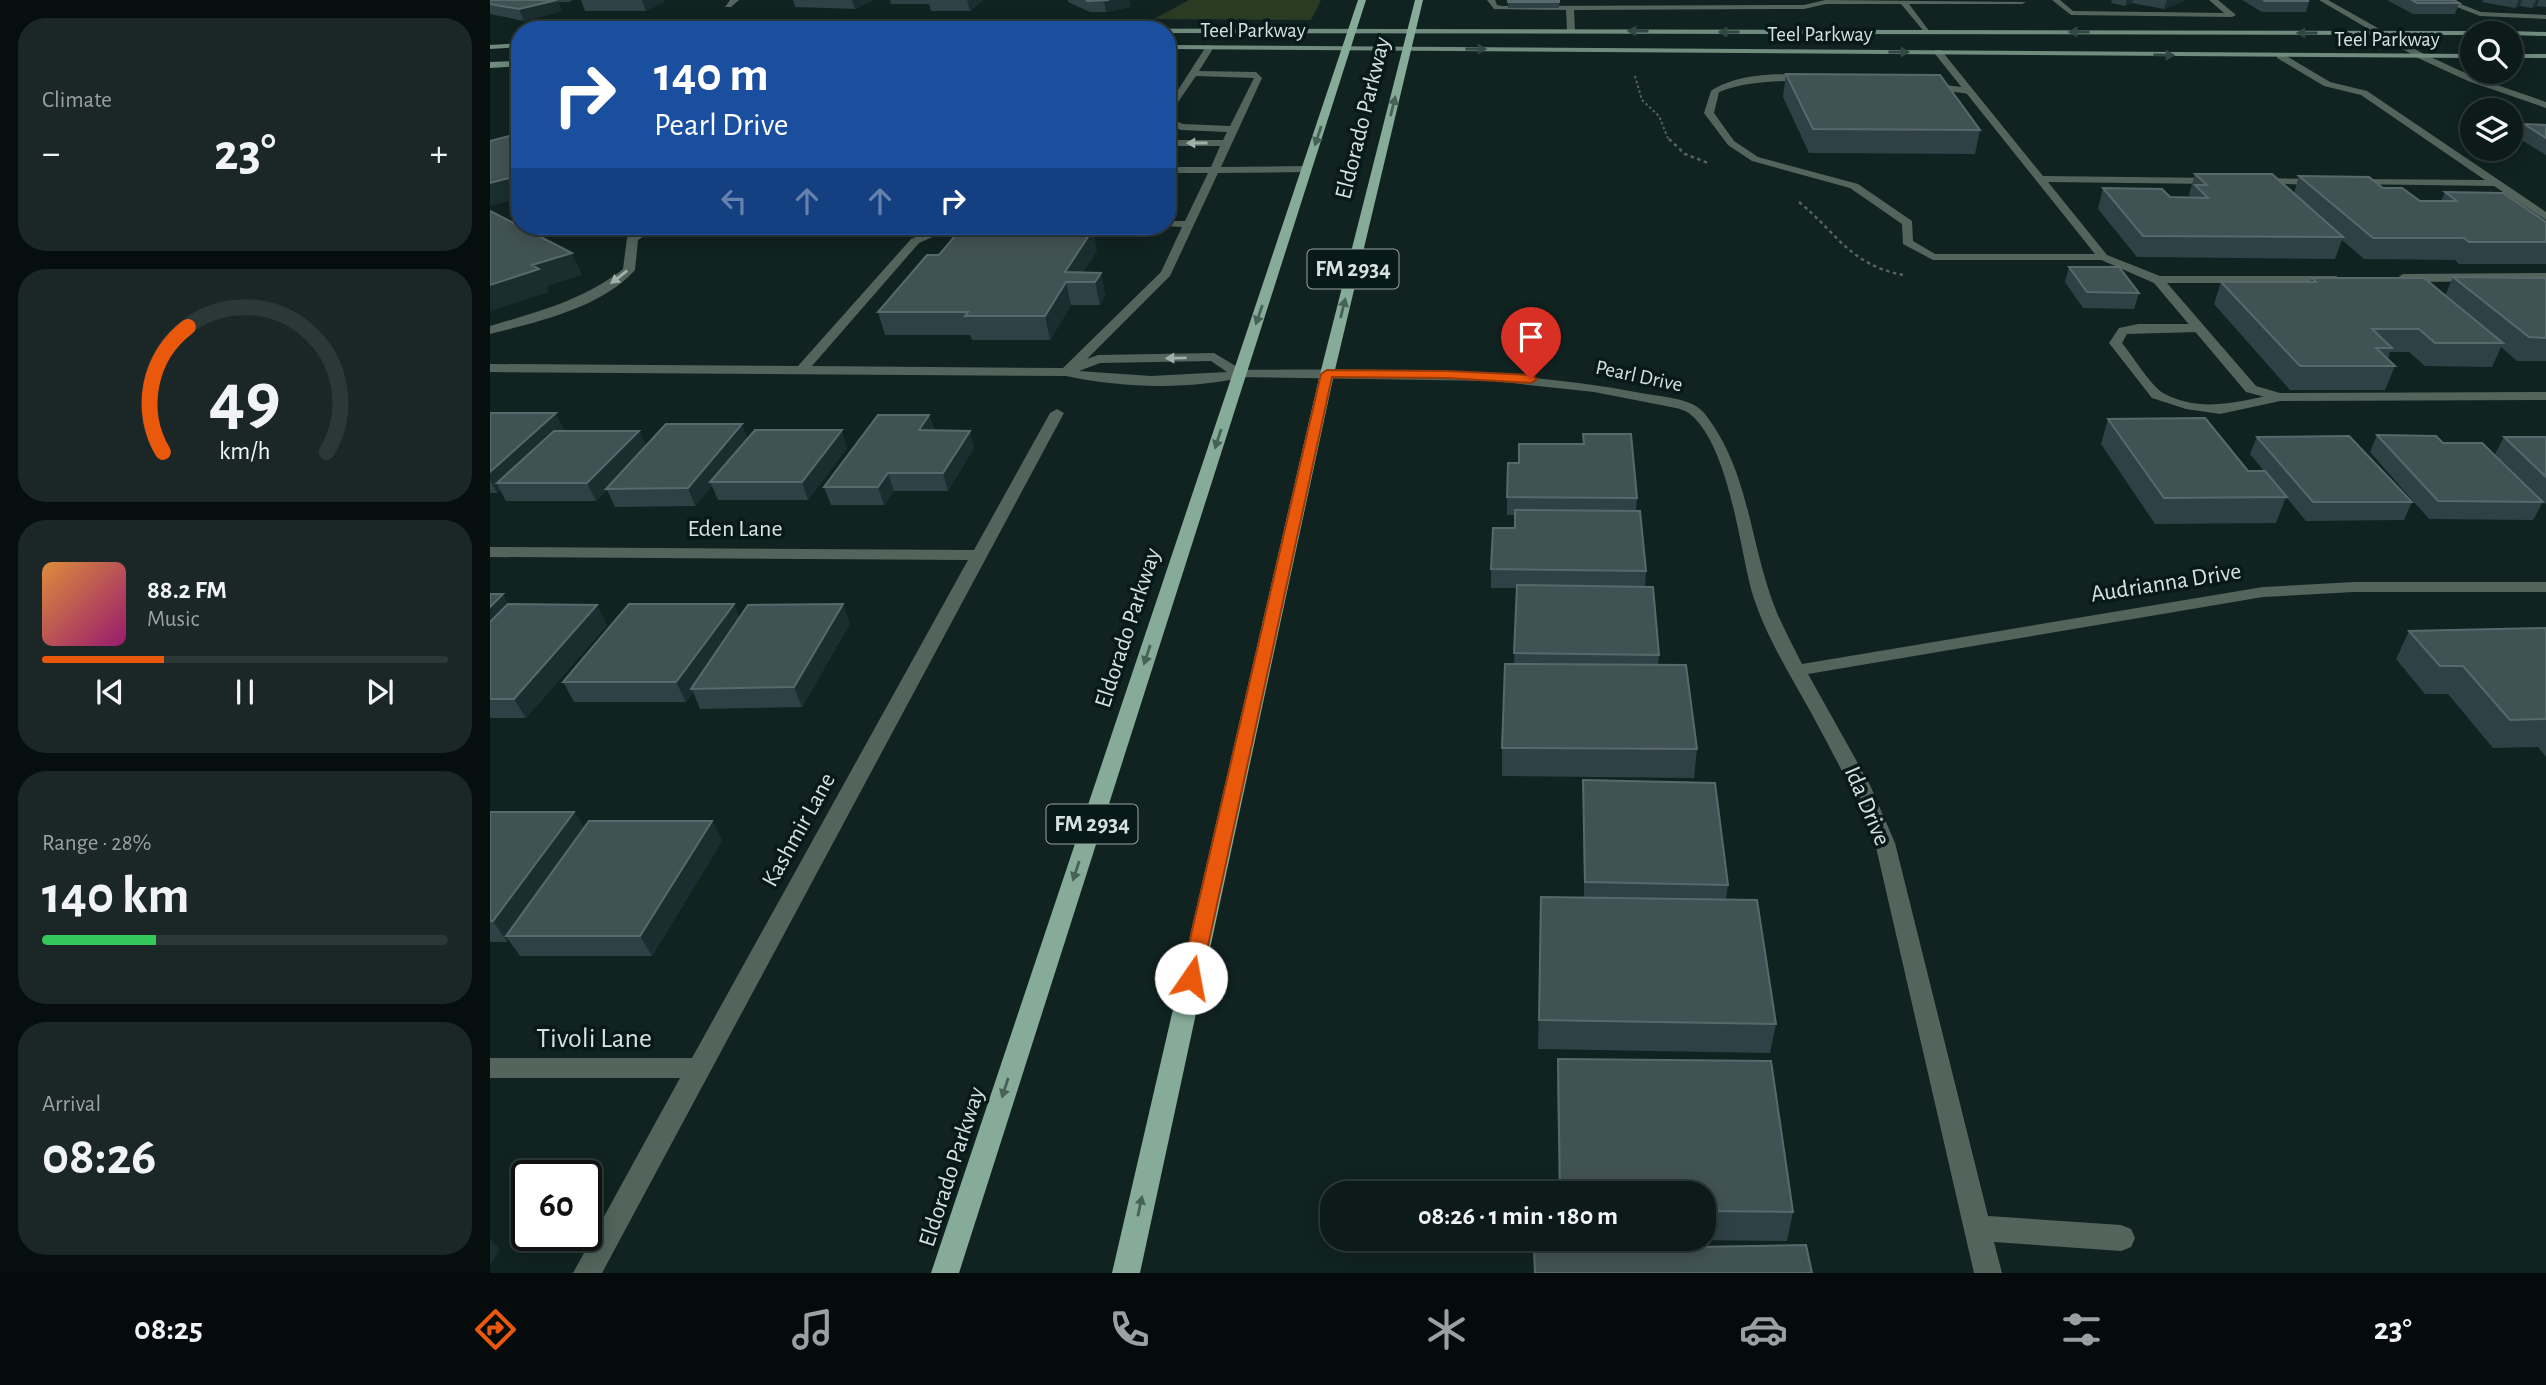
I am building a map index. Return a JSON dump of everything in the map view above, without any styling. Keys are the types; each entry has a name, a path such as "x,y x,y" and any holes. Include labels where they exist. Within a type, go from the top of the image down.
{"main road":[{"name":"Eldorado Parkway","path":"945,1273 1362,0"},
{"name":"Eldorado Parkway","path":"1126,1273 1327,374 1419,0"},
{"name":"Teel Parkway","path":"1176,30 2460,33"},
{"path":"1926,32 1938,52"},
{"path":"2523,33 2546,34"},
{"path":"490,47 511,46"},
{"name":"Teel Parkway","path":"1176,47 2460,56"},
{"path":"2523,56 2546,56"},
{"path":"490,65 511,64"}],"street":[{"path":"1491,0 1494,7 1502,8 1804,7 1819,2 1839,1 2022,2 2020,0"},
{"path":"2056,0 2071,13 2232,15 2213,0"},
{"path":"2323,0 2421,56 2472,79 2546,105"},
{"path":"2443,0 2480,14 2546,17"},
{"path":"1903,2 1926,32"},
{"path":"1570,8 1571,31"},
{"path":"1176,101 1210,47"},
{"path":"1938,52 2103,257"},
{"path":"2280,56 2327,84 2364,93 2546,217"},
{"path":"1066,372 1166,274 1258,78 1256,75 1194,73"},
{"path":"1825,77 1751,80 1726,86 1715,91 1709,113 1731,143 1755,159 1854,186 1908,223 1907,242 1933,257 2103,257 2158,280 2342,279"},
{"path":"1916,83 1941,89 1970,91"},
{"path":"1176,125 1233,129"},
{"path":"1176,143 1226,143"},
{"path":"1176,170 1307,169"},
{"path":"2039,179 2231,181"},
{"path":"2245,181 2328,182"},
{"path":"2342,182 2494,183"},
{"path":"1176,224 1188,224"},
{"path":"490,330 570,304 616,281 629,270 633,238 638,235"},
{"path":"802,370 922,235"},
{"path":"2396,278 2546,277"},
{"path":"2158,280 2251,389 2280,397"},
{"path":"2199,328 2138,328 2123,331 2115,343 2157,395 2191,406 2220,410 2280,397 2546,396"},
{"path":"490,368 1066,372 1098,359 1213,358 1239,374"},
{"name":"Pearl Drive","path":"1066,372 1101,379 1210,380 1239,374 1447,374 1531,379 1614,391 1694,410"},
{"name":"Ida Drive","path":"1694,410 1716,440 1733,473 1760,592 1770,617 1857,776 1885,843 1988,1273"},
{"name":"Kashmir Lane","path":"587,1273 1057,413"},
{"name":"Eden Lane","path":"490,552 979,555"},
{"name":"Audrianna Drive","path":"1798,670 2263,592 2342,587 2546,587"},
{"name":"Tivoli Lane","path":"490,1068 699,1068"},
{"path":"1978,1228 2121,1238"}],"green space":[{"path":"1189,0 1321,0 1311,20 1154,19"}],"building":[{"path":"490,0 557,0 519,9 490,4"},
{"path":"1559,0 1559,2 1508,2"},
{"path":"2263,0 2307,0 2309,1 2265,1"},
{"path":"2412,0 2454,0 2459,3 2417,3"},
{"path":"1786,74 1940,75 1980,130 1813,129"},
{"path":"2524,124 2546,125 2546,138"},
{"path":"511,135 511,177 490,183 490,141"},
{"path":"2195,174 2272,174 2343,237 2143,236 2103,188 2162,189 2170,197 2208,198 2195,185 2207,185"},
{"path":"2299,176 2369,177 2383,188 2402,188 2420,201 2457,201 2445,192 2503,193 2546,222 2546,242 2469,242 2464,238 2373,238"},
{"path":"490,211 511,222 511,235 537,235 572,253 532,265 539,269 490,285"},
{"path":"956,235 1089,235 1065,272 1101,273 1095,282 1066,282 1045,316 965,316 968,312 878,312 927,255 939,255"},
{"path":"2069,267 2119,267 2139,293 2087,292"},
{"path":"2453,277 2546,278 2546,338 2529,337"},
{"path":"2312,278 2424,278 2503,343 2435,343 2419,329 2372,329 2392,348 2376,348 2395,366 2300,366 2221,282 2316,282"},
{"path":"490,413 556,413 490,472"},
{"path":"878,415 929,415 919,430 970,431 943,473 888,473 878,487 824,487"},
{"path":"2205,418 2248,471 2265,471 2287,497 2164,498 2108,419"},
{"path":"666,424 742,424 688,488 606,489"},
{"path":"755,430 842,430 802,482 710,482"},
{"path":"554,431 639,431 587,483 497,483"},
{"path":"1583,434 1631,434 1637,498 1507,497 1508,463 1519,463 1519,444 1584,444"},
{"path":"2377,435 2436,436 2443,443 2482,443 2543,502 2438,501"},
{"path":"2349,436 2412,502 2313,502 2257,437"},
{"path":"2504,437 2546,437 2546,477"},
{"path":"1515,510 1640,511 1646,571 1491,569 1493,528 1515,528"},
{"path":"1517,585 1653,587 1659,655 1514,653"},
{"path":"490,594 503,594 490,607"},
{"path":"508,604 597,605 514,699 490,699 490,622"},
{"path":"629,604 734,604 676,682 563,682"},
{"path":"843,604 794,687 691,689 748,605"},
{"path":"2546,628 2546,719 2510,720 2463,666 2440,666 2409,631"},
{"path":"1505,664 1686,665 1697,749 1502,748"},
{"path":"1583,780 1715,783 1728,885 1585,882"},
{"path":"490,812 574,812 493,921 490,921"},
{"path":"589,821 712,821 640,936 506,936"},
{"path":"1541,897 1757,900 1776,1024 1539,1020"},
{"path":"1558,1059 1771,1061 1793,1212 1716,1211 1716,1181 1560,1181"},
{"path":"1806,1245 1812,1273 1535,1273 1534,1251 1716,1251 1716,1247"}],"route":[{"path":"1191,978 1327,374 1447,374 1531,379"}]}
